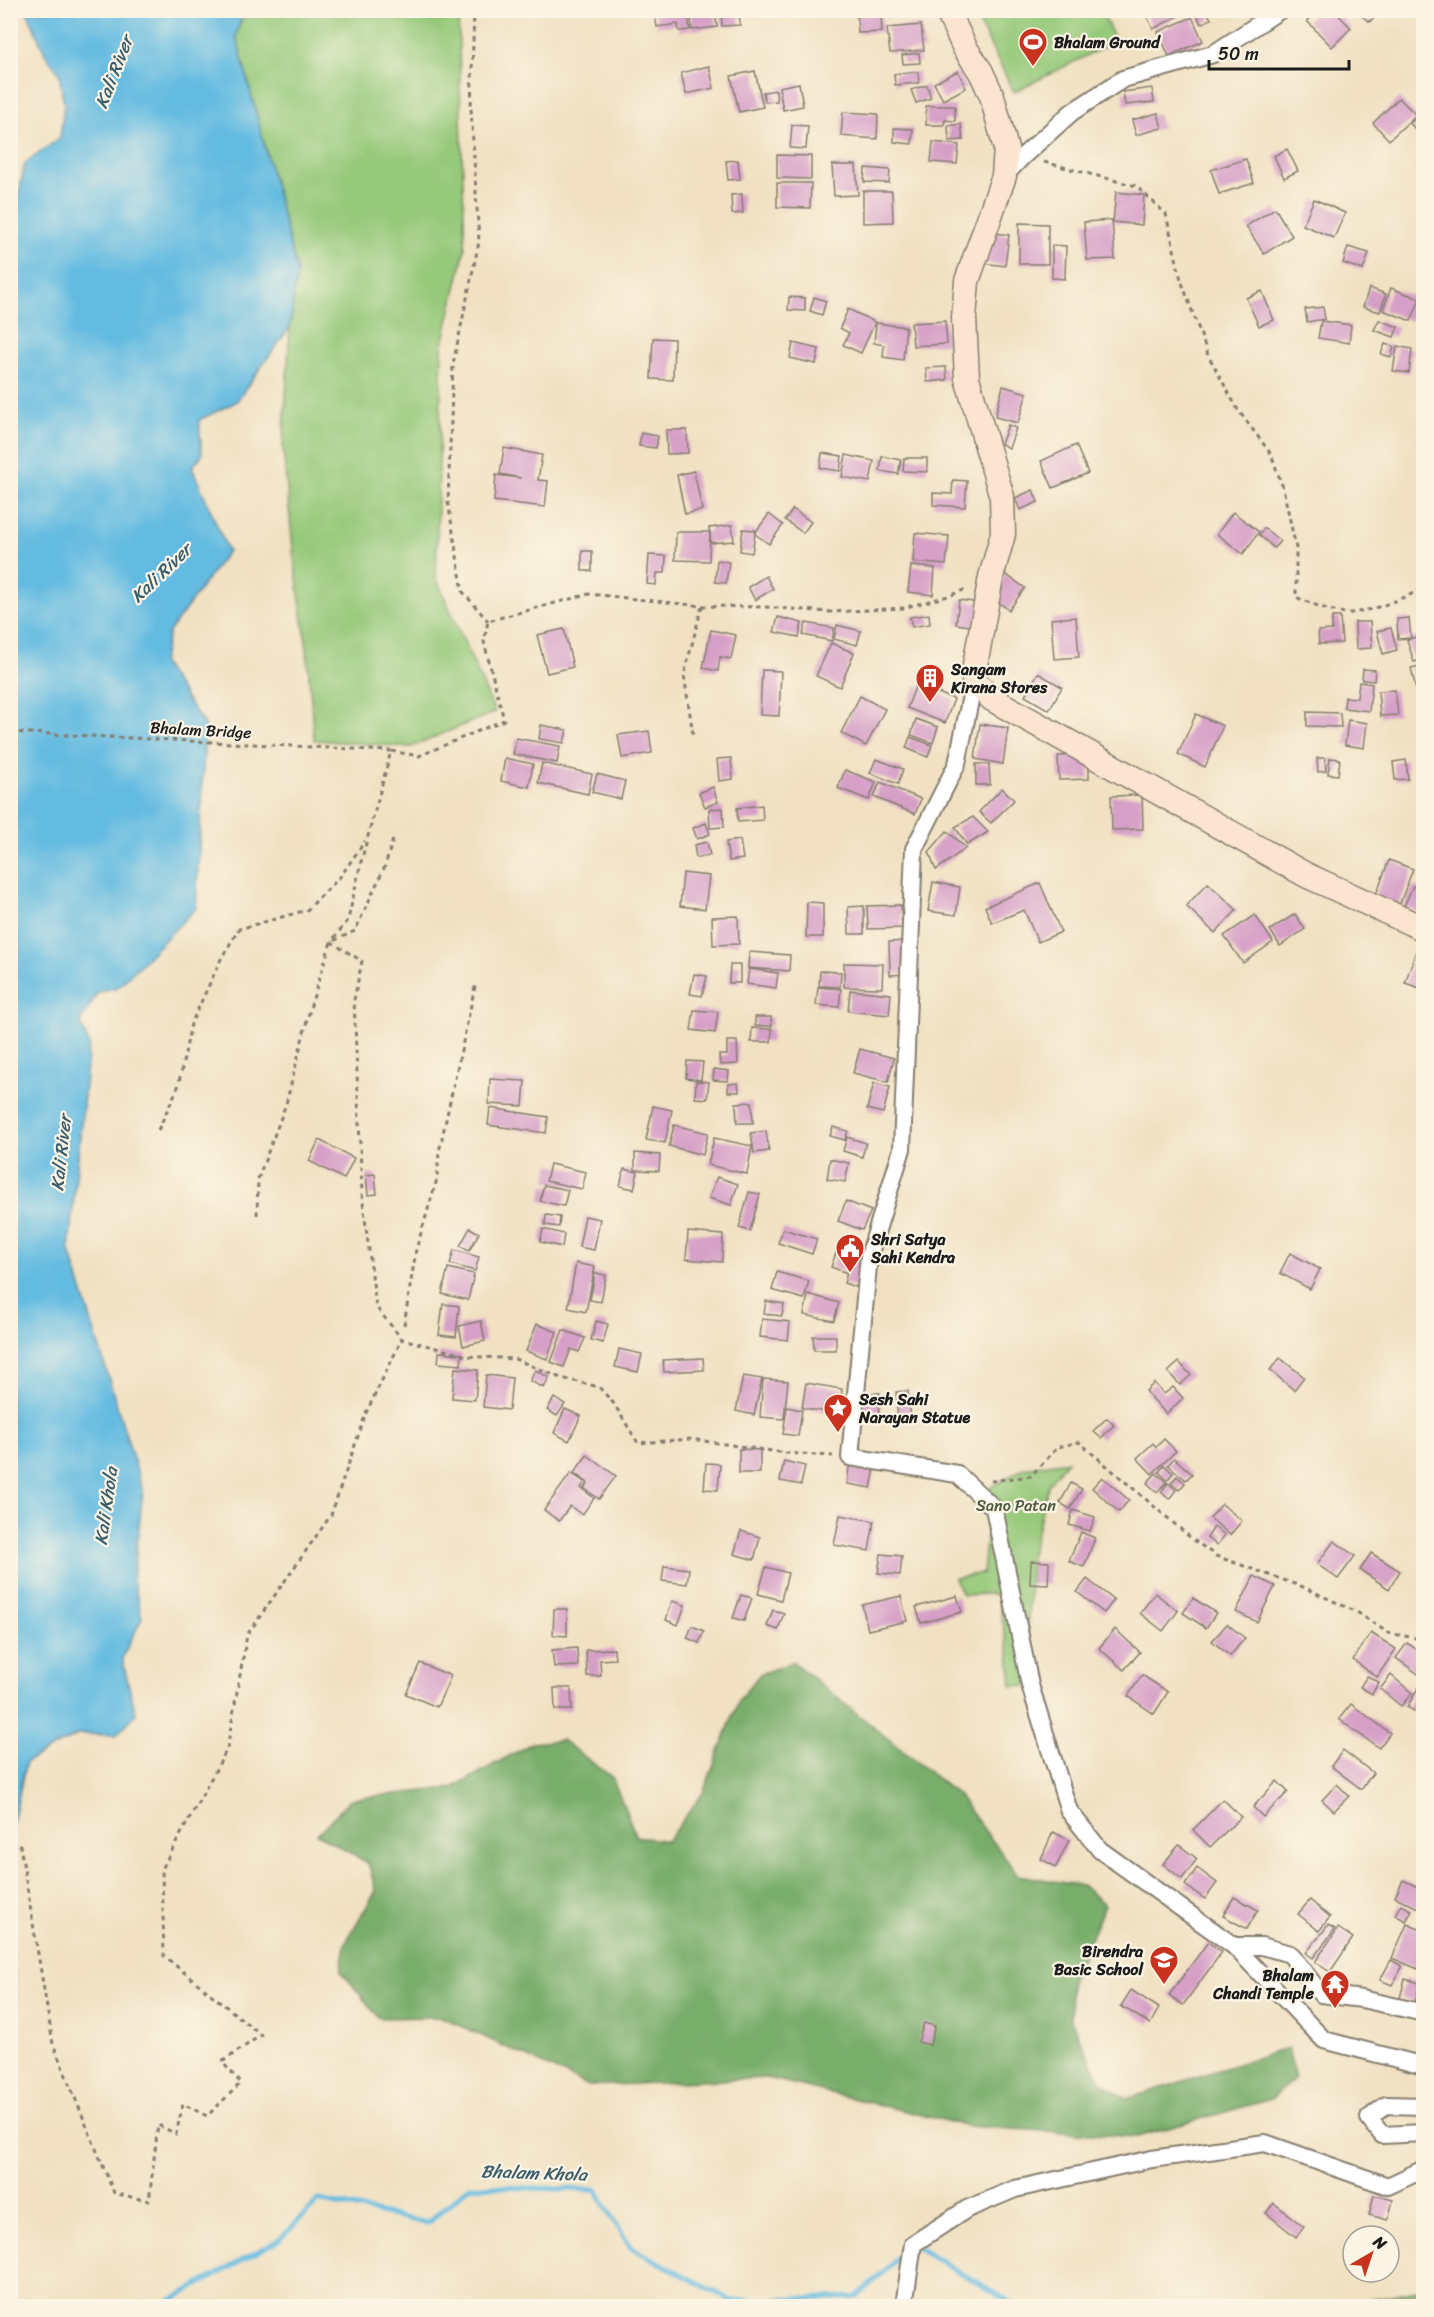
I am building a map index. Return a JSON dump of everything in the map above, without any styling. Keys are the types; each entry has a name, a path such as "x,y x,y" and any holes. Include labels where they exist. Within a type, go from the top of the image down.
{"main road":[{"path":"947,10 964,48 981,72 992,96 1006,149 1004,176 967,281 964,318 967,378 1002,497 1003,534 991,577 974,681 992,699 1306,875 1424,929"}],"street":[{"path":"1004,176 1072,112 1124,80 1213,54 1280,10"},
{"path":"974,681 957,764 914,849 902,1149 869,1256 850,1457 957,1474 994,1508 1030,1685 1069,1811 1100,1850 1234,1946 1324,2040 1424,2066"},
{"path":"1234,1946 1262,1946 1290,1954 1321,1994 1362,1999 1424,2013"},
{"path":"1424,2106 1386,2105 1369,2118 1382,2135 1424,2133"},
{"path":"904,2307 913,2244 967,2209 1015,2189 1152,2158 1265,2143 1388,2186 1424,2169"}],"path":[{"path":"474,10 471,108 479,242 453,364 448,502 464,592 488,621 589,594 702,606 765,607 830,612 903,608 952,595 991,577"},
{"path":"1022,157 1136,186 1166,214 1181,280 1209,355 1239,410 1271,454 1283,488 1296,548 1296,597 1317,606 1349,614 1424,589"},
{"path":"693,734 684,675 702,606"},
{"name":"Bhalam Bridge","path":"10,732 391,752 419,756 504,720 484,642 488,621"},
{"path":"257,1215 258,1179 286,1104 311,1005 331,942 348,920 391,752"},
{"path":"331,942 355,931 385,866 394,836"},
{"path":"158,1130 178,1087 191,1024 221,958 239,929 307,910 340,877 368,837"},
{"path":"331,942 362,961 354,1000 362,1194 376,1307 402,1339 467,1356 515,1359 561,1378 599,1388 614,1404 638,1443 691,1439 785,1453 850,1457"},
{"path":"404,1325 416,1250 437,1179 439,1152 476,982"},
{"path":"10,1844 20,1845 53,2044 114,2193 149,2201 158,2125 176,2134 183,2104 207,2116 241,2083 222,2062 261,2035 164,1956 162,1869 227,1749 247,1635 331,1515 366,1413 402,1339"},
{"path":"968,1484 1031,1476 1058,1447 1079,1442 1191,1538 1216,1556 1303,1587 1357,1612 1388,1633 1416,1638 1424,1645"}],"green space":[{"path":"244,11 458,11 465,249 442,348 436,578 495,712 411,747 314,740 307,649 294,558 283,448 290,327 297,272 236,35"},
{"name":"Bhalam Ground","path":"973,11 1101,11 1116,41 1014,92"},
{"name":"Sano Patan","path":"1067,1461 1049,1483 1031,1554 1027,1646 1043,1688 1030,1685 1012,1686 1009,1653 997,1594 962,1595 955,1578 983,1573 991,1487 1024,1468"},
{"path":"793,1662 959,1796 1018,1875 1083,1886 1105,1905 1070,1984 1071,2020 1101,2082 1127,2099 1288,2048 1295,2078 1271,2099 1137,2137 967,2126 768,2078 589,2086 442,2017 379,2018 341,1971 345,1943 376,1891 368,1863 317,1834 351,1799 452,1788 532,1743 562,1740 612,1777 636,1836 667,1841 703,1793 739,1700 760,1674"},
{"path":"1423,2289 1423,2306 1335,2306"}],"water":[{"path":"27,11 244,11 236,35 297,272 290,327 236,402 199,420 202,455 192,467 228,551 169,632 162,663 205,726 196,908 118,987 98,992 80,1022 89,1044 69,1248 143,1491 133,1580 142,1618 122,1658 136,1714 116,1735 79,1734 26,1762 11,1831 10,993 20,951 10,894 10,197 18,197 25,163 60,138 64,105 59,73 45,54"},
{"path":"10,1920 18,2025 11,2074 10,2074"}],"building":[{"path":"687,10 690,30 679,31 678,24 657,27 655,14"},
{"path":"690,10 715,10 717,27 692,30"},
{"path":"721,10 739,10 740,25 722,26"},
{"path":"1144,10 1183,10 1184,13 1153,29"},
{"path":"1195,10 1206,10 1211,19 1201,24"},
{"path":"1318,10 1334,10 1351,28 1332,47 1307,21"},
{"path":"1362,10 1379,10 1370,22 1359,14"},
{"path":"881,14 882,32 858,33 857,16"},
{"path":"1192,17 1203,41 1169,56 1158,32"},
{"path":"921,25 924,50 890,53 887,28"},
{"path":"919,53 920,63 903,64 902,55"},
{"path":"709,66 714,88 686,94 681,73"},
{"path":"755,71 763,107 739,112 731,76"},
{"path":"958,71 966,88 943,100 934,83"},
{"path":"918,72 919,83 895,85 894,74"},
{"path":"799,83 803,106 783,110 779,87"},
{"path":"927,85 931,98 916,103 911,90"},
{"path":"1152,88 1154,102 1125,105 1123,92"},
{"path":"776,90 777,101 765,102 763,92"},
{"path":"1399,98 1416,115 1389,140 1373,123"},
{"path":"926,106 955,106 955,121 945,120 944,125 926,125"},
{"path":"843,112 878,114 877,139 841,136"},
{"path":"1158,113 1162,128 1136,135 1132,120"},
{"path":"1421,113 1424,115 1424,130 1419,134 1410,123"},
{"path":"961,124 963,140 949,141 948,126"},
{"path":"792,125 808,126 806,149 790,148"},
{"path":"894,128 913,129 912,144 894,142"},
{"path":"933,142 959,145 957,164 931,162"},
{"path":"1287,149 1298,171 1284,178 1274,156"},
{"path":"777,155 811,156 811,179 777,178"},
{"path":"1246,159 1254,183 1219,194 1211,170"},
{"path":"738,160 740,179 728,180 726,161"},
{"path":"832,165 856,165 858,195 834,196"},
{"path":"865,168 890,170 889,183 864,182"},
{"path":"777,183 811,183 810,208 777,207"},
{"path":"863,191 892,191 893,222 863,223"},
{"path":"1116,192 1144,195 1142,225 1113,222"},
{"path":"742,194 743,213 732,214 731,195"},
{"path":"1314,199 1345,213 1334,238 1303,225"},
{"path":"1275,208 1292,236 1264,254 1246,226"},
{"path":"1112,220 1115,259 1087,260 1084,222"},
{"path":"1019,223 1048,224 1048,264 1019,264"},
{"path":"987,232 1009,235 1005,266 983,263"},
{"path":"1052,245 1066,246 1065,279 1052,278"},
{"path":"1348,247 1369,253 1363,270 1343,263"},
{"path":"1369,288 1386,294 1380,312 1363,307"},
{"path":"1391,288 1420,299 1411,321 1383,310"},
{"path":"1262,291 1274,320 1259,326 1246,298"},
{"path":"789,297 805,298 805,311 788,310"},
{"path":"814,297 826,301 822,315 810,311"},
{"path":"1323,307 1325,319 1307,322 1305,309"},
{"path":"848,309 875,322 861,353 843,345 849,333 840,328"},
{"path":"1379,320 1398,327 1394,337 1374,330"},
{"path":"945,321 947,344 913,346 911,323"},
{"path":"1321,321 1351,325 1349,343 1318,338"},
{"path":"876,323 906,327 903,360 883,357 884,345 874,343"},
{"path":"653,338 674,339 673,380 651,379"},
{"path":"793,343 819,349 816,364 790,358"},
{"path":"1385,344 1394,347 1391,357 1381,354"},
{"path":"1397,346 1412,349 1409,373 1393,371"},
{"path":"946,367 947,380 927,382 926,368"},
{"path":"1003,386 1027,393 1018,423 995,417"},
{"path":"1008,425 1016,428 1009,448 1001,444"},
{"path":"666,430 687,430 688,453 667,454"},
{"path":"641,433 658,436 656,448 639,446"},
{"path":"1076,445 1088,473 1053,488 1041,461"},
{"path":"504,448 542,455 538,480 548,481 545,507 494,501 496,475 521,478 500,474"},
{"path":"822,453 842,456 840,471 820,468"},
{"path":"846,455 874,461 870,482 842,477"},
{"path":"882,456 901,460 898,474 880,471"},
{"path":"904,458 927,458 927,472 903,471"},
{"path":"694,471 702,510 685,514 677,475"},
{"path":"953,480 967,481 965,507 933,505 933,493 952,494"},
{"path":"1033,490 1038,502 1020,510 1015,498"},
{"path":"793,509 811,522 803,533 785,520"},
{"path":"1233,512 1259,532 1243,554 1217,534"},
{"path":"769,514 783,525 769,544 755,534 752,553 740,551 743,529 755,530 755,533"},
{"path":"732,525 734,541 711,543 709,528"},
{"path":"1264,528 1280,541 1274,548 1259,535"},
{"path":"676,532 710,532 709,561 675,560"},
{"path":"915,533 949,536 946,565 913,562"},
{"path":"582,551 592,551 592,571 582,571"},
{"path":"649,555 666,556 665,573 657,573 656,585 647,584"},
{"path":"717,560 729,562 726,583 715,582"},
{"path":"911,566 935,568 933,595 908,592"},
{"path":"1005,574 1025,588 1009,610 990,596"},
{"path":"766,576 773,589 755,600 748,587"},
{"path":"959,600 980,603 977,627 956,624"},
{"path":"929,614 930,624 912,627 910,617"},
{"path":"778,617 802,623 799,637 774,632"},
{"path":"1076,617 1079,657 1054,659 1051,619"},
{"path":"1332,617 1340,617 1342,643 1319,644 1318,631 1332,630"},
{"path":"1409,618 1411,638 1398,639 1397,619"},
{"path":"1355,622 1370,622 1372,648 1356,649"},
{"path":"806,623 834,628 832,641 803,635"},
{"path":"837,625 861,631 857,645 834,639"},
{"path":"1391,628 1397,650 1383,654 1377,631"},
{"path":"564,629 573,667 547,673 537,635"},
{"path":"711,630 736,635 731,659 720,657 718,671 703,668"},
{"path":"1424,634 1424,659 1414,662 1407,640"},
{"path":"831,643 854,653 840,687 816,676"},
{"path":"1424,665 1424,687 1416,689 1411,668"},
{"path":"1363,669 1375,670 1374,681 1362,680"},
{"path":"762,670 781,671 779,716 760,715"},
{"path":"1038,673 1062,687 1049,710 1025,696"},
{"path":"1359,682 1372,684 1369,711 1344,708 1345,697 1357,698"},
{"name":"Sangam Kirana Stores","path":"916,685 954,699 945,723 907,708"},
{"path":"1395,690 1398,715 1380,716 1378,691"},
{"path":"860,696 885,709 866,746 841,733"},
{"path":"1307,712 1340,713 1341,727 1307,726"},
{"path":"1196,714 1223,726 1205,767 1178,754"},
{"path":"916,719 938,727 933,743 911,735"},
{"path":"1348,720 1367,723 1364,748 1345,745"},
{"path":"980,724 1008,728 1003,764 975,759"},
{"path":"541,725 567,730 564,743 539,739"},
{"path":"649,731 652,753 622,758 618,735"},
{"path":"910,737 932,745 928,757 906,748"},
{"path":"516,738 560,746 557,763 513,754"},
{"path":"1089,755 1089,779 1059,780 1058,756"},
{"path":"505,758 533,764 529,787 501,781"},
{"path":"731,758 733,779 719,781 717,759"},
{"path":"1317,758 1325,758 1326,771 1318,772"},
{"path":"1330,758 1340,759 1338,775 1328,774"},
{"path":"876,759 903,769 898,784 870,773"},
{"path":"1406,760 1408,779 1395,780 1393,762"},
{"path":"542,763 592,774 588,794 538,783"},
{"path":"976,764 989,764 990,785 976,785"},
{"path":"845,770 876,782 869,800 838,788"},
{"path":"597,774 625,781 621,799 592,792"},
{"path":"880,782 921,799 915,814 874,797"},
{"path":"713,787 718,802 705,807 699,793"},
{"path":"1002,788 1014,800 991,823 979,812"},
{"path":"1142,795 1143,829 1112,830 1111,796"},
{"path":"762,805 763,820 738,822 737,808"},
{"path":"723,808 724,827 710,828 709,809"},
{"path":"973,817 988,832 967,845 955,827"},
{"path":"706,823 710,834 697,839 693,828"},
{"path":"947,831 966,848 936,870 929,852"},
{"path":"740,840 743,859 729,861 726,842"},
{"path":"707,842 710,855 696,858 694,845"},
{"path":"1389,860 1413,869 1399,906 1375,897"},
{"path":"683,873 709,876 705,909 680,906"},
{"path":"933,882 960,887 956,915 928,911"},
{"path":"1040,883 1061,932 1038,942 1024,910 992,923 985,907"},
{"path":"1208,883 1237,910 1215,933 1186,906"},
{"path":"1413,886 1424,890 1423,914 1404,906"},
{"path":"807,902 823,903 823,937 806,937"},
{"path":"901,905 902,928 868,929 867,906"},
{"path":"864,906 864,934 849,934 848,907"},
{"path":"1295,914 1305,929 1280,946 1270,930"},
{"path":"1255,915 1273,942 1243,963 1224,936"},
{"path":"738,916 739,944 713,945 712,917"},
{"path":"1421,937 1424,938 1424,977 1420,988 1405,983"},
{"path":"906,941 907,974 890,975 889,942"},
{"path":"749,952 790,955 789,971 748,968"},
{"path":"844,963 883,964 882,988 844,987"},
{"path":"730,965 740,965 740,983 729,983"},
{"path":"749,969 778,973 776,988 747,984"},
{"path":"820,971 841,972 840,987 819,986"},
{"path":"694,974 707,976 702,996 690,994"},
{"path":"818,987 841,989 839,1007 816,1005"},
{"path":"850,990 891,994 889,1015 848,1011"},
{"path":"694,1010 718,1012 715,1033 691,1030"},
{"path":"755,1017 771,1017 772,1026 755,1026"},
{"path":"752,1028 772,1029 771,1042 751,1042"},
{"path":"727,1041 737,1041 738,1064 720,1065 719,1055 727,1055"},
{"path":"860,1049 894,1058 888,1082 853,1073"},
{"path":"687,1061 703,1062 701,1080 686,1078"},
{"path":"714,1069 729,1071 728,1081 713,1080"},
{"path":"490,1079 525,1081 523,1106 489,1104"},
{"path":"696,1081 709,1082 707,1099 695,1098"},
{"path":"738,1083 739,1092 728,1092 728,1084"},
{"path":"874,1083 890,1087 883,1113 867,1109"},
{"path":"752,1102 753,1123 737,1123 736,1103"},
{"path":"653,1106 672,1110 665,1143 646,1140"},
{"path":"490,1108 548,1117 546,1133 488,1125"},
{"path":"674,1125 708,1133 703,1155 669,1146"},
{"path":"833,1127 848,1131 845,1140 830,1136"},
{"path":"766,1131 769,1151 754,1153 751,1133"},
{"path":"847,1137 866,1143 862,1157 843,1151"},
{"path":"714,1138 752,1146 747,1174 708,1165"},
{"path":"319,1140 354,1158 344,1179 309,1161"},
{"path":"635,1153 660,1155 659,1171 635,1170"},
{"path":"830,1159 849,1163 845,1182 827,1179"},
{"path":"550,1164 586,1172 582,1189 546,1181"},
{"path":"624,1169 638,1172 634,1189 620,1186"},
{"path":"375,1174 377,1194 368,1195 366,1175"},
{"path":"717,1177 738,1184 731,1205 709,1198"},
{"path":"544,1185 568,1190 564,1206 540,1201"},
{"path":"749,1192 760,1194 750,1231 739,1228"},
{"path":"846,1201 871,1211 862,1230 838,1221"},
{"path":"546,1215 560,1217 559,1227 545,1225"},
{"path":"585,1216 600,1219 594,1250 579,1247"},
{"path":"470,1228 479,1233 469,1251 460,1246"},
{"path":"543,1229 564,1234 562,1247 540,1242"},
{"path":"783,1229 817,1239 812,1254 778,1243"},
{"path":"688,1232 723,1235 722,1262 686,1259"},
{"path":"454,1250 479,1257 475,1271 450,1264"},
{"path":"837,1250 867,1261 858,1288 844,1283 847,1273 831,1267"},
{"path":"1290,1253 1320,1269 1310,1289 1280,1273"},
{"path":"576,1263 595,1267 586,1312 568,1308"},
{"path":"448,1268 474,1274 468,1300 442,1294"},
{"path":"777,1272 809,1281 804,1299 772,1290"},
{"path":"595,1273 606,1275 601,1302 590,1300"},
{"path":"808,1294 839,1303 834,1321 804,1315"},
{"path":"766,1301 784,1304 782,1316 764,1314"},
{"path":"443,1304 459,1306 456,1337 439,1335"},
{"path":"762,1319 790,1322 788,1340 760,1337"},
{"path":"481,1321 485,1341 463,1346 459,1326"},
{"path":"596,1321 608,1324 603,1343 591,1340"},
{"path":"537,1324 557,1332 547,1359 526,1351"},
{"path":"563,1330 585,1338 579,1352 571,1349 564,1367 551,1362"},
{"path":"813,1336 836,1336 836,1350 814,1350"},
{"path":"619,1349 642,1354 638,1372 615,1367"},
{"path":"439,1352 462,1354 461,1365 438,1363"},
{"path":"703,1358 704,1370 664,1372 663,1360"},
{"path":"1280,1358 1304,1377 1294,1390 1270,1370"},
{"path":"1179,1362 1191,1375 1180,1385 1168,1372"},
{"path":"455,1368 478,1370 475,1400 452,1398"},
{"path":"535,1370 549,1377 544,1388 530,1381"},
{"path":"486,1375 512,1378 509,1410 483,1407"},
{"path":"743,1376 762,1379 754,1415 736,1411"},
{"path":"763,1379 788,1381 784,1419 760,1417"},
{"path":"806,1383 842,1389 839,1414 802,1408"},
{"path":"1154,1383 1164,1394 1173,1387 1183,1398 1166,1414 1146,1391"},
{"path":"908,1391 911,1419 898,1420 896,1392"},
{"path":"862,1393 880,1393 879,1421 861,1421"},
{"path":"554,1398 565,1404 557,1416 547,1410"},
{"path":"787,1407 802,1410 798,1436 783,1434"},
{"path":"565,1409 581,1416 569,1441 554,1433"},
{"path":"1107,1418 1114,1425 1101,1438 1093,1431"},
{"path":"1164,1439 1176,1451 1152,1474 1137,1458 1153,1443 1156,1447"},
{"path":"739,1449 760,1450 760,1473 739,1473"},
{"path":"587,1455 616,1476 599,1499 584,1488 588,1483 574,1473"},
{"path":"1174,1458 1192,1474 1186,1480 1168,1465"},
{"path":"850,1460 876,1464 871,1488 847,1484"},
{"path":"784,1461 805,1466 801,1485 780,1481"},
{"path":"706,1463 720,1464 718,1490 704,1489"},
{"path":"1164,1465 1173,1473 1167,1480 1159,1472"},
{"path":"571,1473 585,1482 581,1488 594,1498 582,1515 570,1506 559,1521 544,1510"},
{"path":"1156,1473 1167,1482 1157,1492 1147,1483"},
{"path":"1177,1476 1185,1483 1179,1490 1171,1483"},
{"path":"1102,1477 1129,1500 1119,1512 1092,1488"},
{"path":"1071,1483 1082,1489 1070,1509 1060,1503"},
{"path":"1168,1483 1176,1490 1169,1499 1161,1492"},
{"path":"1222,1504 1242,1521 1230,1535 1210,1518"},
{"path":"1073,1510 1095,1517 1090,1531 1069,1525"},
{"path":"840,1515 874,1521 869,1551 834,1545"},
{"path":"1214,1527 1225,1535 1217,1545 1207,1538"},
{"path":"741,1531 760,1537 754,1560 734,1554"},
{"path":"1081,1532 1095,1538 1084,1567 1069,1561"},
{"path":"1334,1541 1355,1556 1338,1579 1317,1564"},
{"path":"1371,1553 1400,1571 1389,1589 1360,1570"},
{"path":"881,1554 902,1556 900,1575 878,1573"},
{"path":"1031,1561 1049,1562 1048,1585 1030,1584"},
{"path":"664,1566 689,1569 687,1584 662,1581"},
{"path":"766,1567 788,1573 781,1600 758,1594"},
{"path":"1254,1576 1275,1586 1257,1622 1236,1612"},
{"path":"1087,1579 1114,1600 1104,1613 1077,1592"},
{"path":"1155,1593 1178,1611 1163,1631 1140,1613"},
{"path":"741,1595 752,1598 744,1621 733,1618"},
{"path":"901,1596 907,1621 868,1630 862,1605"},
{"path":"957,1596 962,1612 921,1623 916,1607"},
{"path":"1193,1598 1216,1613 1206,1628 1183,1613"},
{"path":"672,1601 685,1605 678,1625 666,1620"},
{"path":"554,1609 567,1609 567,1636 553,1635"},
{"path":"773,1610 784,1613 778,1630 767,1626"},
{"path":"1227,1624 1245,1638 1230,1656 1212,1641"},
{"path":"692,1626 704,1631 699,1643 687,1638"},
{"path":"1115,1629 1140,1652 1124,1670 1099,1648"},
{"path":"1371,1633 1396,1649 1377,1677 1353,1660"},
{"path":"1407,1643 1424,1654 1424,1671 1421,1676 1396,1658"},
{"path":"577,1648 578,1666 554,1667 552,1650"},
{"path":"614,1649 615,1659 600,1660 601,1676 587,1676 586,1650"},
{"path":"420,1663 451,1676 437,1707 406,1694"},
{"path":"1142,1675 1168,1692 1154,1714 1128,1696"},
{"path":"1391,1675 1412,1693 1401,1706 1380,1689"},
{"path":"1367,1676 1379,1682 1372,1694 1360,1687"},
{"path":"1421,1683 1424,1684 1424,1717 1407,1707"},
{"path":"554,1688 571,1688 572,1710 555,1710"},
{"path":"1351,1704 1390,1733 1379,1748 1339,1719"},
{"path":"1343,1750 1373,1773 1361,1789 1331,1766"},
{"path":"1277,1781 1288,1792 1263,1817 1253,1807"},
{"path":"1337,1784 1349,1796 1334,1811 1322,1800"},
{"path":"1223,1799 1241,1817 1210,1847 1193,1830"},
{"path":"1053,1832 1069,1840 1056,1867 1041,1859"},
{"path":"1179,1845 1197,1859 1182,1879 1163,1864"},
{"path":"1197,1868 1217,1883 1205,1899 1185,1885"},
{"path":"1403,1880 1424,1890 1424,1911 1395,1897"},
{"path":"1234,1897 1258,1910 1247,1929 1223,1916"},
{"path":"1310,1900 1330,1917 1319,1931 1298,1914"},
{"path":"1401,1904 1412,1911 1406,1921 1395,1915"},
{"path":"1407,1924 1424,1931 1424,1955 1418,1969 1392,1958"},
{"path":"1328,1925 1335,1929 1313,1958 1306,1953"},
{"path":"1338,1928 1353,1938 1330,1972 1315,1962"},
{"path":"1208,1942 1222,1952 1183,2005 1169,1995"},
{"path":"1391,1960 1402,1966 1392,1985 1380,1980"},
{"path":"1405,1979 1420,1983 1415,2002 1400,1998"},
{"path":"1131,1990 1159,2008 1150,2024 1121,2006"},
{"path":"924,2023 935,2026 930,2045 918,2042"},
{"path":"1374,2195 1393,2200 1388,2220 1369,2215"},
{"path":"1274,2203 1304,2227 1296,2237 1266,2213"}],"waterway":[{"name":"Bhalam Khola","path":"161,2306 280,2239 319,2200 427,2223 470,2186 596,2190 630,2247 732,2301 857,2297 908,2248"},
{"name":"Bhalam Khola","path":"915,2246 1017,2306"}],"place":[{"name":"Bhalam Ground","path":"1033,68"},
{"name":"Sangam Kirana Stores","path":"930,704"},
{"name":"Shri Satya Sahi Kendra","path":"850,1274"},
{"name":"Sesh Sahi Narayan Statue","path":"838,1434"},
{"name":"Birendra Basic School","path":"1164,1986"},
{"name":"Bhalam Chandi Temple","path":"1335,2010"}],"water label":[{"name":"Kali River","path":"114,72"},
{"name":"Kali River","path":"161,573"},
{"name":"Kali River","path":"61,1153"},
{"name":"Kali Khola","path":"106,1506"}]}
